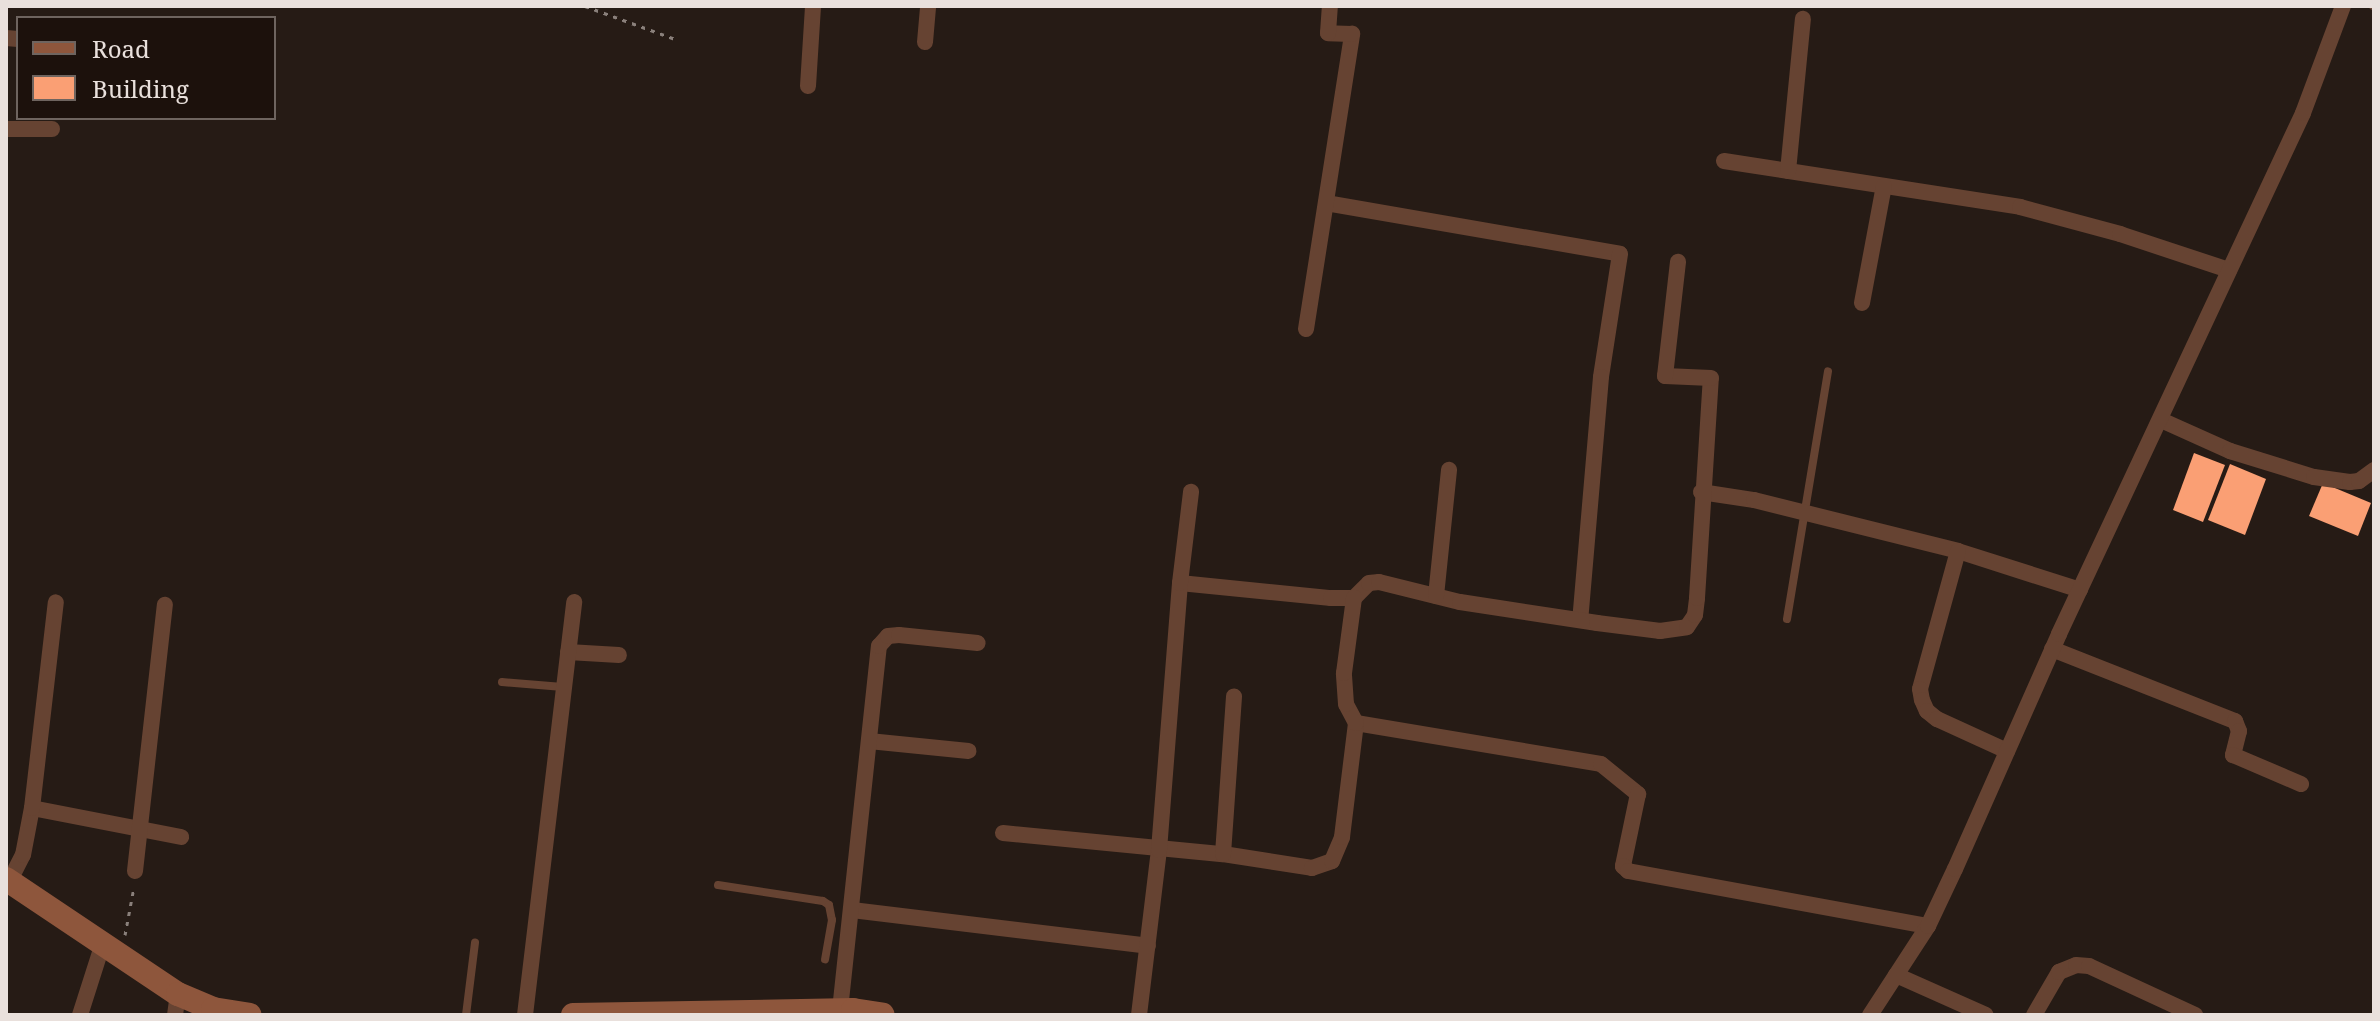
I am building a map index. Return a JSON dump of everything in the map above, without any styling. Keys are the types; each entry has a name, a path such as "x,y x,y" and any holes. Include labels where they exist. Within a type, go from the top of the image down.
{"street":[{"path":"808,86 813,6"},
{"path":"925,42 928,6"},
{"path":"1306,329 1352,34 1328,33 1330,6"},
{"path":"1870,1015 1928,926 2052,649 2303,113 2343,6"},
{"path":"1788,171 1803,19"},
{"path":"6,129 52,129"},
{"path":"1724,161 2020,207 2229,270"},
{"path":"1862,303 1884,186"},
{"path":"1326,203 1620,254 1601,377 1580,620"},
{"path":"1003,833 1223,854 1312,868 1332,861 1342,837 1356,723 1346,704 1344,673 1354,598 1369,583 1379,582 1436,596 1580,620 1660,631 1687,627 1695,615 1697,598 1701,492 1711,378 1665,376 1678,262"},
{"path":"2161,420 2230,451 2314,477 2350,482 2372,474 2374,470"},
{"path":"1436,596 1449,470"},
{"path":"1139,1015 1159,850 1180,583 1191,492"},
{"path":"1701,492 1808,513 1958,551 2080,590"},
{"path":"1958,551 1920,689 1922,700 1927,711 1937,719 2007,751"},
{"path":"1180,583 1354,598"},
{"path":"56,602 32,808 23,855 8,880 112,948 176,1004 250,1015"},
{"path":"525,1015 574,602"},
{"path":"135,871 165,605"},
{"path":"840,1010 879,646 888,636 978,643"},
{"path":"2052,649 2235,721 2239,731 2233,755 2301,784"},
{"path":"568,652 619,655"},
{"path":"1223,854 1234,696"},
{"path":"1356,723 1601,764 1638,794 1623,866 1628,871 1928,926"},
{"path":"869,741 969,751"},
{"path":"32,808 181,837"},
{"path":"851,916 1148,946"},
{"path":"80,1015 112,948"},
{"path":"2034,1015 2059,972 2076,965 2089,966 2195,1015"},
{"path":"1896,975 1986,1015"},
{"path":"575,1015 840,1010 883,1015"}],"lane":[{"path":"1787,619 1808,513 1828,371"},
{"path":"502,682 563,687"},
{"path":"718,885 823,901 829,905 832,920 825,959"},
{"path":"832,920 851,916"},
{"path":"466,1015 475,943"}],"path":[{"path":"585,6 675,39"},
{"path":"112,948 135,871"}],"building":[{"path":"2194,453 2225,465 2203,522 2173,510"},
{"path":"2230,464 2266,479 2245,535 2208,520"},
{"path":"2323,483 2371,503 2358,536 2309,516"}]}
